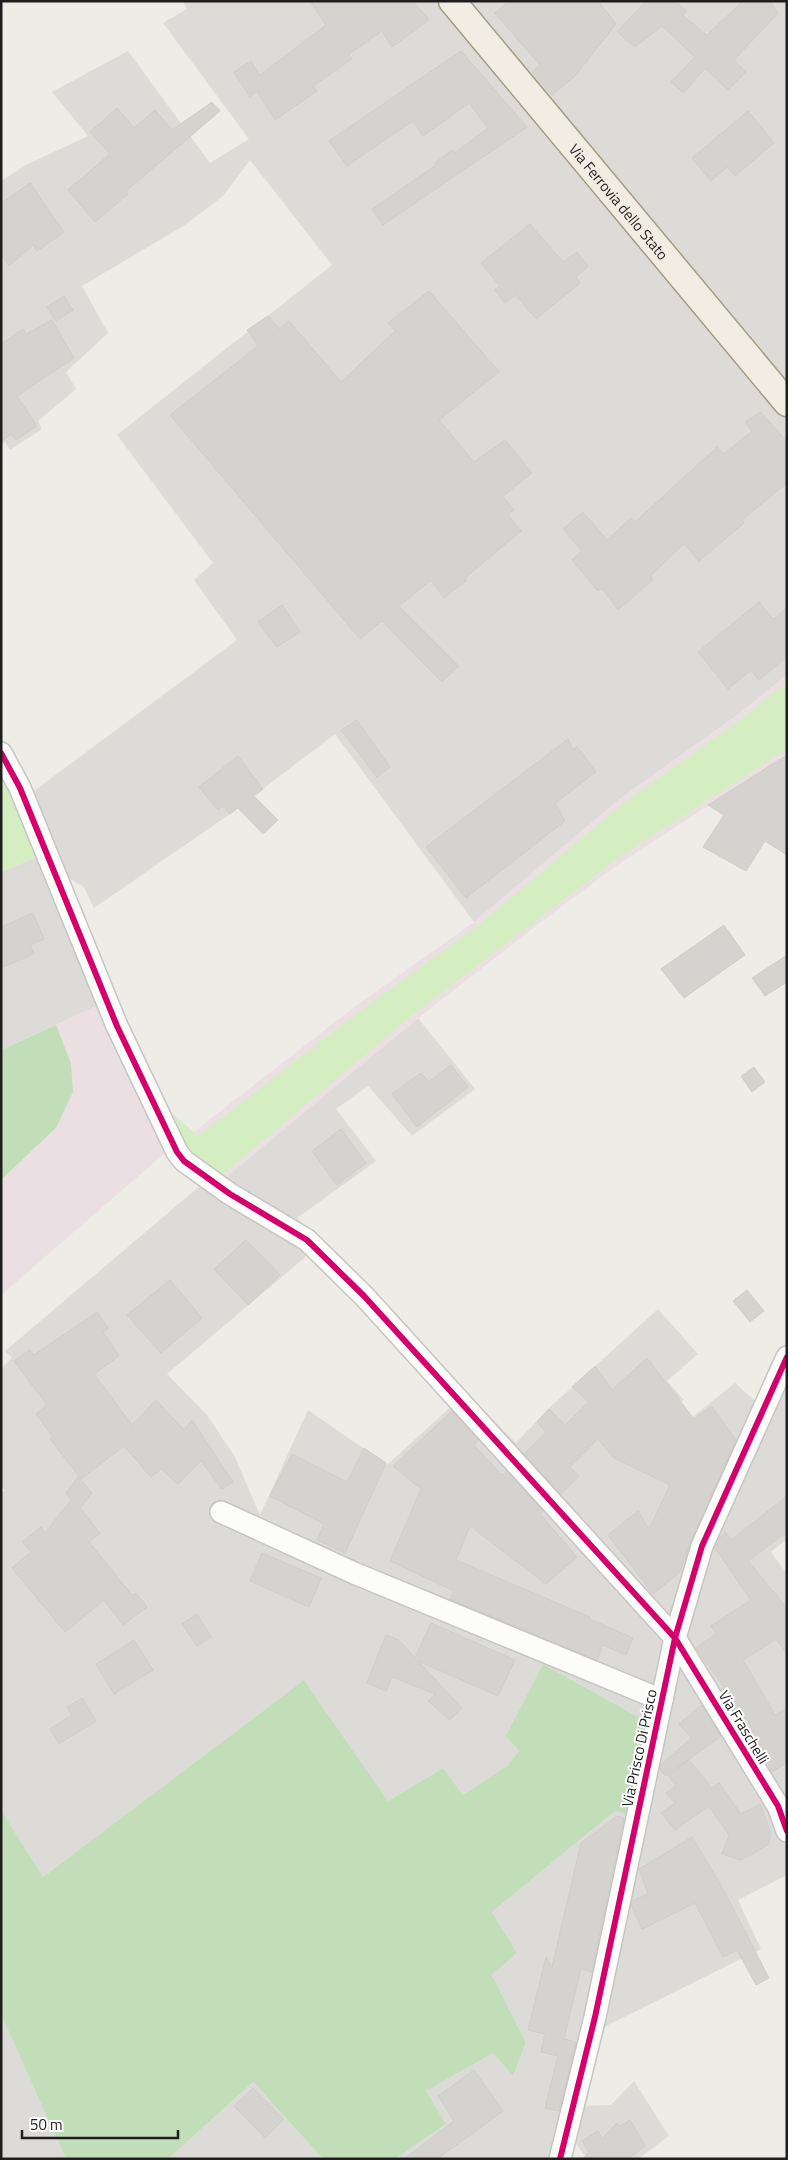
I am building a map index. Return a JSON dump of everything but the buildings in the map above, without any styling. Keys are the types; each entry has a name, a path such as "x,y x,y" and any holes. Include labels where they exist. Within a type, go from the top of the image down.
{"main road":[{"name":"Via Ferrovia dello Stato","path":"452,1 787,403"}],"street":[{"name":"Via Fraschelli","path":"1,753 20,788 117,1026 177,1152 184,1161 230,1194 307,1240 364,1296 675,1638 778,1806 787,1831"},
{"name":"Via Prisco Di Prisco","path":"560,2159 595,2017 675,1638 702,1546 787,1357"},
{"path":"221,1512 354,1573 662,1700"}],"shaded area":[{"path":"183,1 787,1 787,675 736,716 621,798 474,922 335,734 230,814 94,908 84,887 63,875 34,791 237,640 194,580 213,563 117,435 332,265 250,160 223,196 185,225 82,286 108,333 66,372 76,389 38,421 42,429 10,450 5,442 1,445 1,181 26,165 88,136 52,92 128,51 210,163 249,139 163,23 187,9"},
{"path":"787,675 787,755 623,861 545,919 418,1018 223,1180 187,1146 196,1130 357,1005 474,922 621,798 736,716"},
{"path":"36,857 99,1005 1,1050 1,872"},
{"path":"99,1005 165,1153 1,1295 1,1180 56,1129 71,1062 56,1025"},
{"path":"418,1018 475,1089 412,1136 368,1086 336,1109 376,1161 297,1218 322,1243 167,1374 207,1415 235,1457 260,1515 308,1410 387,1465 466,1393 516,1443 548,1409 658,1309 698,1354 667,1381 684,1400 662,1418 674,1432 735,1383 756,1402 787,1340 787,1539 771,1552 787,1574 787,1794 782,1798 787,1809 787,1875 738,1900 761,1949 604,2027 586,2106 611,2105 634,2081 669,2136 638,2159 588,2159 575,2143 572,2159 395,2159 446,2124 425,2091 493,2053 513,2076 526,2043 492,1975 517,1953 492,1912 615,1811 628,1814 649,1723 543,1664 507,1736 519,1751 507,1766 463,1795 443,1768 388,1801 304,1680 43,1877 1,1810 1,1494 5,1490 1,1487 1,1369 12,1358 5,1351 201,1185 220,1182"},
{"path":"1,2014 7,2026 66,2159 1,2159"},
{"path":"253,2082 323,2159 168,2159"}],"green space":[{"path":"787,682 787,749 620,857 415,1013 220,1177 187,1146 173,1114 198,1136 359,1012 477,926 622,804 737,722"},
{"path":"5,778 36,857 1,872 1,780"},
{"path":"56,1025 71,1063 73,1092 56,1128 1,1180 1,1050"},
{"path":"543,1664 649,1723 628,1814 615,1811 492,1912 517,1953 492,1975 526,2043 513,2076 493,2053 426,2091 446,2124 395,2159 323,2159 253,2082 168,2159 66,2159 1,2014 1,1810 43,1877 304,1680 388,1801 443,1768 463,1795 507,1766 519,1751 506,1736"}],"cycle path":[{"path":"1,753 20,788 117,1026 177,1152 184,1161 230,1194 307,1240 364,1296 675,1638 778,1806 787,1831"},
{"path":"560,2159 595,2017 675,1638 702,1546 787,1357"}]}
